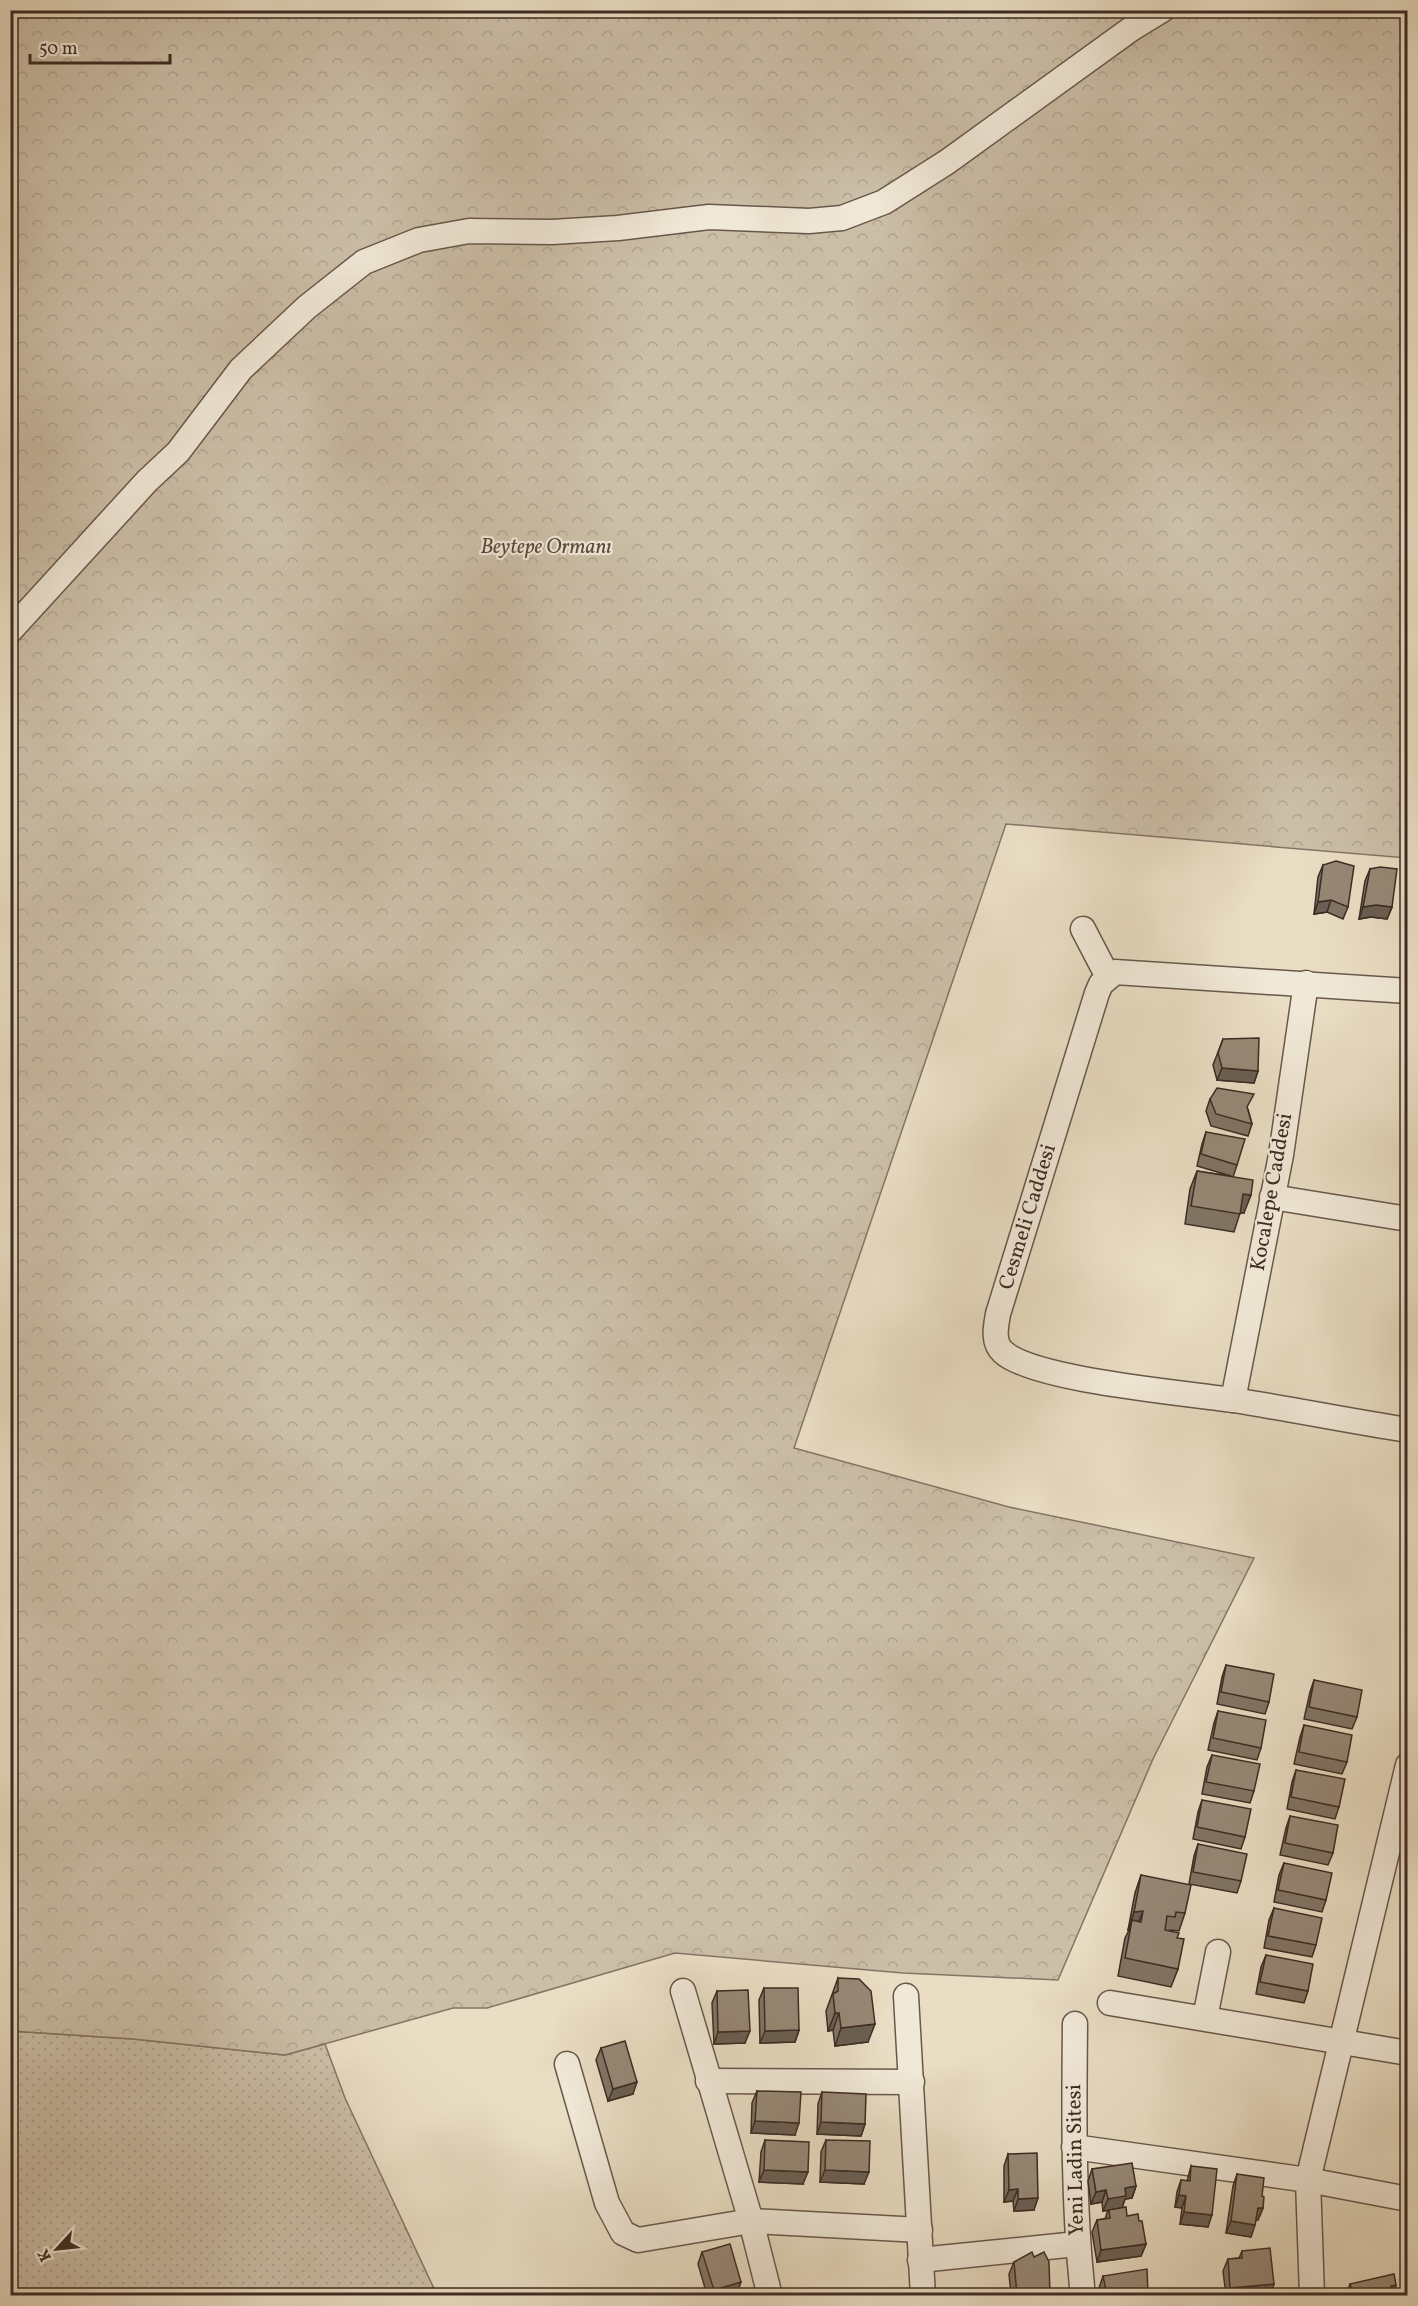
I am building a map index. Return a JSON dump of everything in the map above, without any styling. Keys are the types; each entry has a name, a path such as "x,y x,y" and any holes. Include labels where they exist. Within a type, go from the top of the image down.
{"street":[{"path":"10,631 147,481 178,452 241,369 307,307 364,262 419,240 469,231 552,232 618,228 708,217 808,221 842,218 884,202 947,162 1131,29 1162,10"},
{"path":"1083,929 1108,977 1115,972 1407,991"},
{"name":"Cesmeli Caddesi","path":"1108,977 1097,993 998,1314 994,1334 1001,1351 1020,1364 1095,1381 1233,1400 1407,1430"},
{"name":"Kocalepe Caddesi","path":"1233,1400 1281,1155 1306,983"},
{"path":"1272,1197 1407,1219"},
{"path":"1312,2295 1308,2180 1407,1765"},
{"path":"1205,2018 1218,1952"},
{"path":"682,1991 751,2221 770,2295"},
{"path":"906,1996 923,2295"},
{"path":"1110,2003 1407,2053"},
{"name":"Yeni Ladin Sitesi","path":"1075,2024 1074,2147 1077,2244 1083,2295"},
{"path":"567,2064 607,2203 623,2233 638,2240 751,2221 920,2230"},
{"path":"708,2082 912,2082"},
{"path":"1074,2147 1308,2180 1407,2199"},
{"path":"920,2260 1077,2244"}],"green space":[{"name":"Beytepe Ormanı","path":"10,11 1407,11 1407,858 1006,824 794,1448 1009,1507 1254,1558 1153,1759 1058,1980 903,1973 675,1953 487,2008 453,2008 285,2055 133,2039 11,2031"},
{"path":"10,2031 133,2039 285,2055 325,2044 345,2098 437,2295 11,2295"}],"building":[{"path":"1336,861 1354,866 1348,907 1331,900 1318,902 1323,865"},
{"path":"1380,867 1397,869 1392,907 1376,905 1363,907 1370,869"},
{"path":"1259,1038 1258,1071 1222,1068 1218,1053 1223,1039"},
{"path":"1217,1088 1254,1094 1247,1107 1252,1124 1216,1114 1210,1099"},
{"path":"1206,1132 1245,1139 1237,1165 1201,1154"},
{"path":"1197,1171 1253,1180 1251,1195 1243,1194 1240,1214 1191,1206"},
{"path":"1226,1665 1274,1674 1269,1702 1221,1692"},
{"path":"1314,1680 1362,1690 1357,1717 1309,1707"},
{"path":"1218,1711 1266,1720 1261,1748 1213,1738"},
{"path":"1304,1725 1352,1735 1347,1762 1299,1752"},
{"path":"1212,1755 1260,1764 1254,1791 1206,1782"},
{"path":"1296,1770 1345,1779 1339,1807 1291,1797"},
{"path":"1202,1800 1251,1809 1245,1837 1197,1827"},
{"path":"1290,1816 1338,1825 1333,1853 1285,1843"},
{"path":"1198,1844 1247,1854 1241,1881 1193,1872"},
{"path":"1284,1863 1332,1873 1326,1900 1278,1890"},
{"path":"1141,1875 1191,1885 1185,1913 1176,1912 1175,1917 1167,1916 1165,1930 1179,1933 1177,1938 1184,1939 1178,1969 1125,1958 1132,1920 1141,1922 1143,1911 1134,1912"},
{"path":"1274,1908 1322,1918 1316,1945 1268,1936"},
{"path":"1266,1955 1313,1964 1308,1991 1260,1982"},
{"path":"838,1978 859,1979 871,1991 875,2024 841,2028 839,2013 835,2013 833,1994 838,1991"},
{"path":"764,1988 798,1988 799,2030 765,2031"},
{"path":"748,1990 750,2031 718,2032 717,1991"},
{"path":"625,2041 637,2082 613,2089 601,2048"},
{"path":"757,2091 801,2092 799,2123 755,2121"},
{"path":"822,2092 866,2094 865,2124 821,2122"},
{"path":"765,2140 809,2142 808,2172 764,2170"},
{"path":"826,2140 870,2141 869,2172 825,2170"},
{"path":"1037,2153 1038,2198 1018,2199 1018,2189 1009,2190 1008,2154"},
{"path":"1132,2163 1136,2186 1125,2188 1126,2196 1108,2199 1106,2190 1096,2192 1092,2169"},
{"path":"1191,2166 1217,2169 1212,2215 1184,2212 1186,2196 1179,2195 1181,2180 1190,2181"},
{"path":"1237,2174 1264,2178 1263,2208 1258,2208 1255,2225 1231,2221"},
{"path":"1126,2207 1127,2216 1138,2214 1139,2221 1142,2221 1146,2244 1101,2250 1097,2220 1110,2218 1109,2210"},
{"path":"730,2244 741,2282 714,2290 702,2252"},
{"path":"1270,2248 1274,2284 1230,2288 1228,2259 1242,2258 1242,2251"},
{"path":"1032,2252 1034,2257 1044,2252 1049,2262 1050,2295 1017,2295 1014,2262"},
{"path":"1147,2269 1148,2295 1107,2295 1103,2276"},
{"path":"1394,2274 1396,2285 1391,2286 1393,2295 1353,2293 1350,2284"}]}
